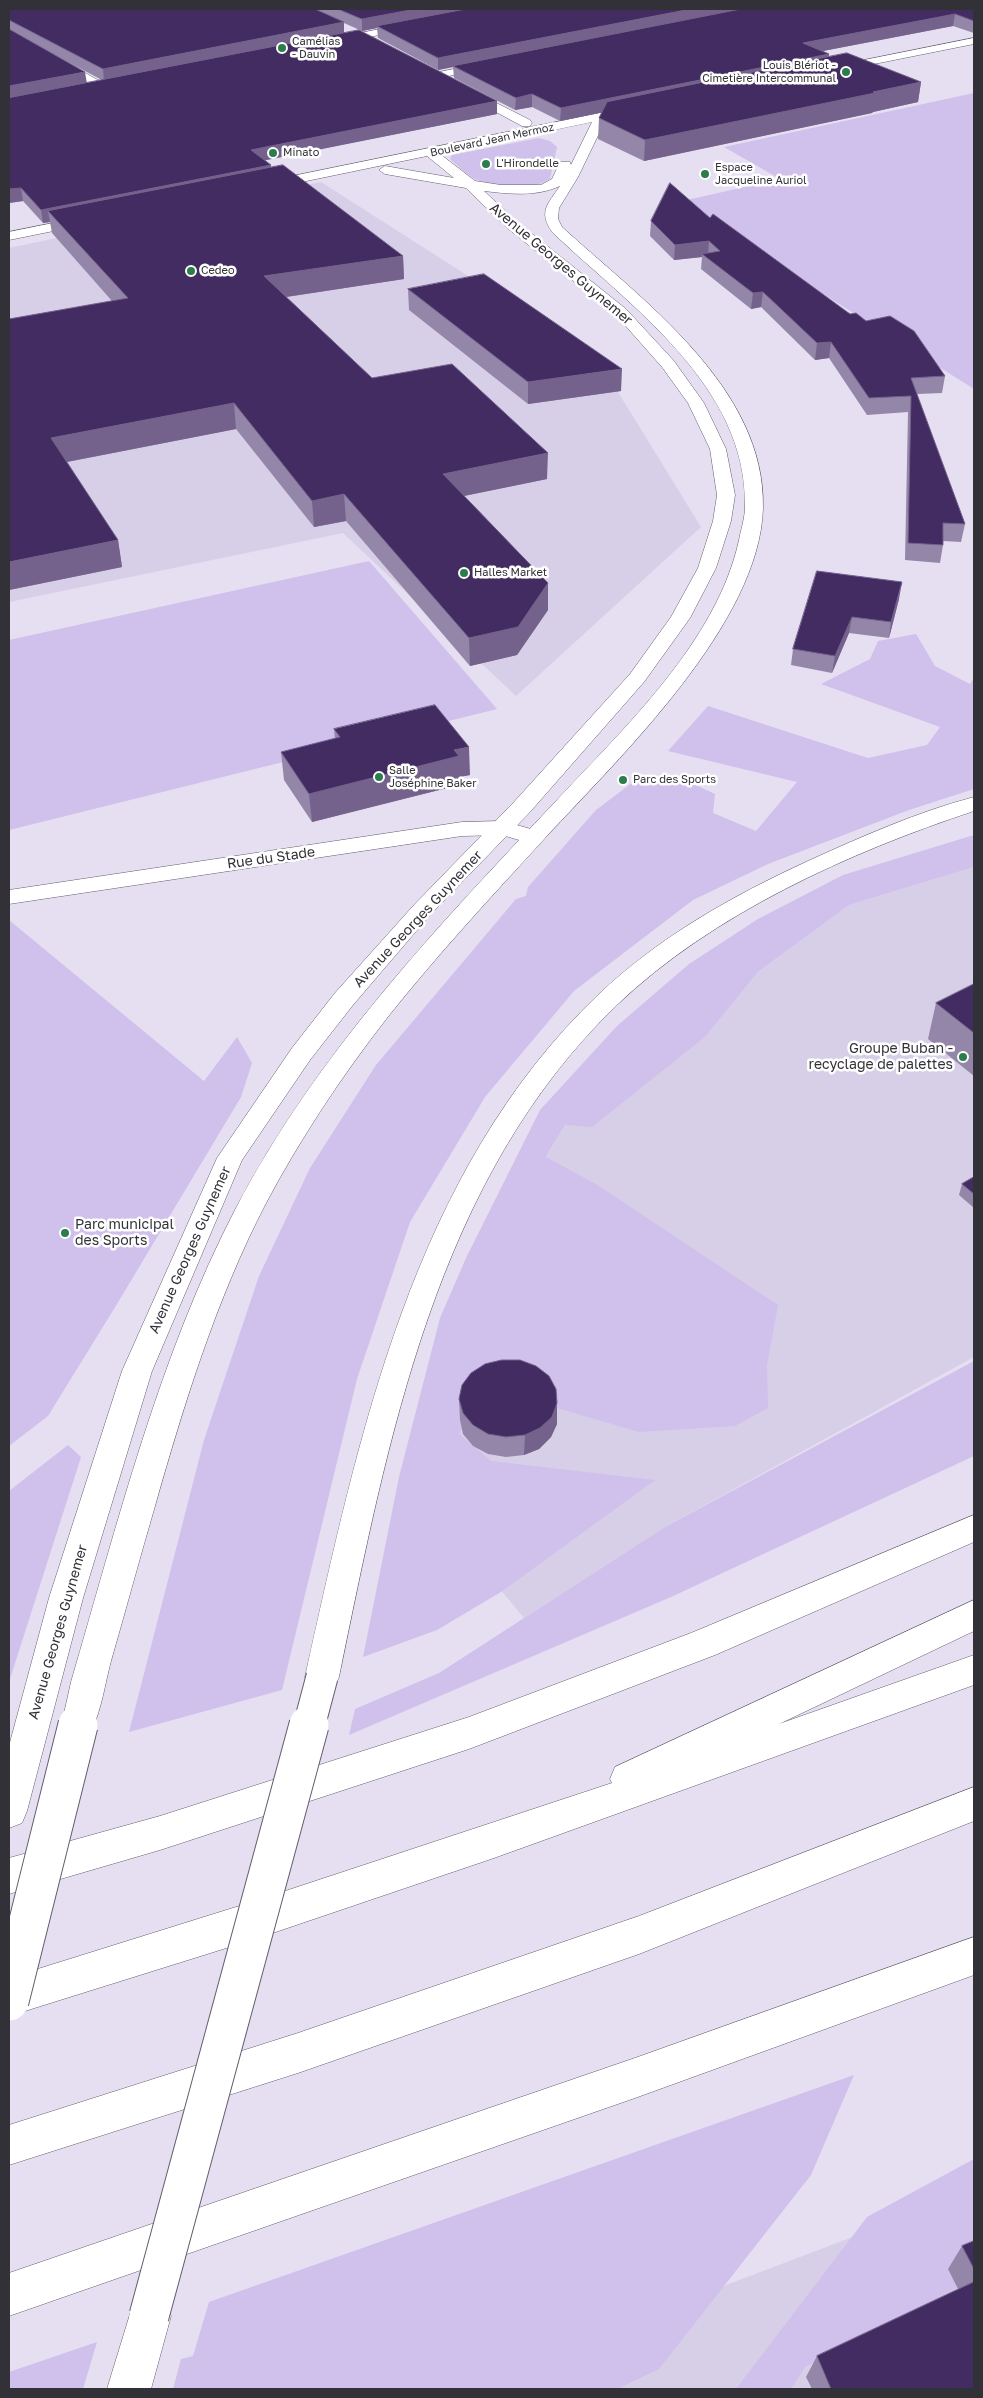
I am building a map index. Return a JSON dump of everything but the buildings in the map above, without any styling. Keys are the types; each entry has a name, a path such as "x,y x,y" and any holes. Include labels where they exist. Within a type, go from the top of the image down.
{"main road":[{"path":"318,44 424,24"},
{"path":"341,27 380,45"},
{"path":"9,34 108,86 88,90"},
{"path":"974,34 819,68 974,41"},
{"path":"359,168 414,173 512,190 534,190 556,183 568,172 562,144 540,130 431,74 502,62"},
{"name":"Boulevard Jean Mermoz","path":"628,107 601,117 359,168 248,184 526,123 628,107"},
{"name":"Avenue Georges Guynemer","path":"9,1811 66,1598 137,1372 230,1158 301,1054 344,999 422,910 518,832 634,731 686,663 726,606 743,557 754,512 754,478 745,444 731,414 700,368 657,322 557,229 552,219 552,208 568,172 581,158 601,117"},
{"path":"431,153 430,147 459,137"},
{"name":"Avenue Georges Guynemer","path":"9,2000 88,1682 148,1479 200,1322 228,1251 282,1152 331,1074 637,678 680,618 706,568 722,521 726,495 718,449 696,403 647,338 621,312 511,224 470,184 431,153"},
{"path":"9,227 100,213 9,236"},
{"path":"726,495 754,478"},
{"path":"722,521 738,540 727,572 726,606"},
{"path":"129,2389 322,1677 360,1500 403,1350 427,1281 455,1219 484,1162 516,1110 552,1061 578,1030 650,964 679,941 738,903 833,858 974,804"},
{"path":"833,858 974,817"},
{"name":"Rue du Stade","path":"9,897 462,829 518,832"},
{"path":"9,1876 160,1833 469,1733 703,1644 974,1528"},
{"path":"498,1841 974,1615"},
{"path":"9,1996 121,1963 498,1841 768,1746 974,1670"},
{"path":"9,2145 298,2053 639,1935 974,1804"},
{"path":"9,2295 644,2075 974,1956"}],"shaded area":[{"path":"974,93 974,389 725,232 687,200 780,179 724,147"},
{"path":"539,138 550,141 557,147 550,179 532,186 500,186 479,181 471,177 450,159 452,155"},
{"path":"321,182 501,297 610,379 701,527 516,696 343,533 9,602 9,248"},
{"path":"369,561 497,709 9,830 9,640"},
{"path":"916,634 935,666 970,684 974,678 974,789 909,810 768,864 693,900 574,991 485,1097 410,1222 357,1379 282,1690 129,1732 204,1440 259,1276 310,1168 376,1065 516,899 526,896 528,887 596,810 641,776 685,780 715,794 713,813 756,831 797,782 668,751 708,706 868,758 927,745 940,727 821,684 870,659 878,641"},
{"path":"974,835 974,867 849,905 758,972 706,1036 592,1127 565,1125 546,1157 596,1184 778,1305 767,1365 768,1408 735,1426 639,1432 503,1392 474,1401 459,1434 491,1461 655,1480 501,1592 437,1630 363,1657 399,1477 440,1318 466,1258 540,1110 617,1026 689,964 758,919 843,875"},
{"path":"974,867 974,1357 665,1527 524,1618 422,1495 546,1158 565,1125 706,1036 758,972 849,905"},
{"name":"Parc municipal des Sports","path":"9,920 204,1081 237,1037 252,1063 241,1097 48,1416 9,1446"},
{"path":"974,1361 974,1456 671,1597 349,1735 355,1709 439,1673 665,1527"},
{"path":"68,1445 81,1457 9,1682 9,1491"},
{"path":"854,2075 811,2175 659,2369 617,2389 173,2389 181,2359 193,2356 209,2302"},
{"path":"974,2159 974,2279 805,2367 791,2389 736,2389 867,2217"},
{"path":"974,2191 974,2389 452,2389"},
{"path":"97,2342 83,2389 9,2389 9,2372"}],"place":[{"name":"Camélias - Dauvin","path":"282,48"},
{"name":"Louis Blériot - Cimetière Intercommunal","path":"846,72"},
{"name":"Minato","path":"273,153"},
{"name":"L'Hirondelle","path":"486,164"},
{"name":"Espace Jacqueline Auriol","path":"705,174"},
{"name":"Cedeo","path":"191,271"},
{"name":"Halles Market","path":"464,573"},
{"name":"Salle Joséphine Baker","path":"379,777"},
{"name":"Parc des Sports","path":"623,780"},
{"name":"Groupe Buban - recyclage de palettes","path":"963,1057"},
{"name":"Parc municipal des Sports","path":"65,1233"}]}
